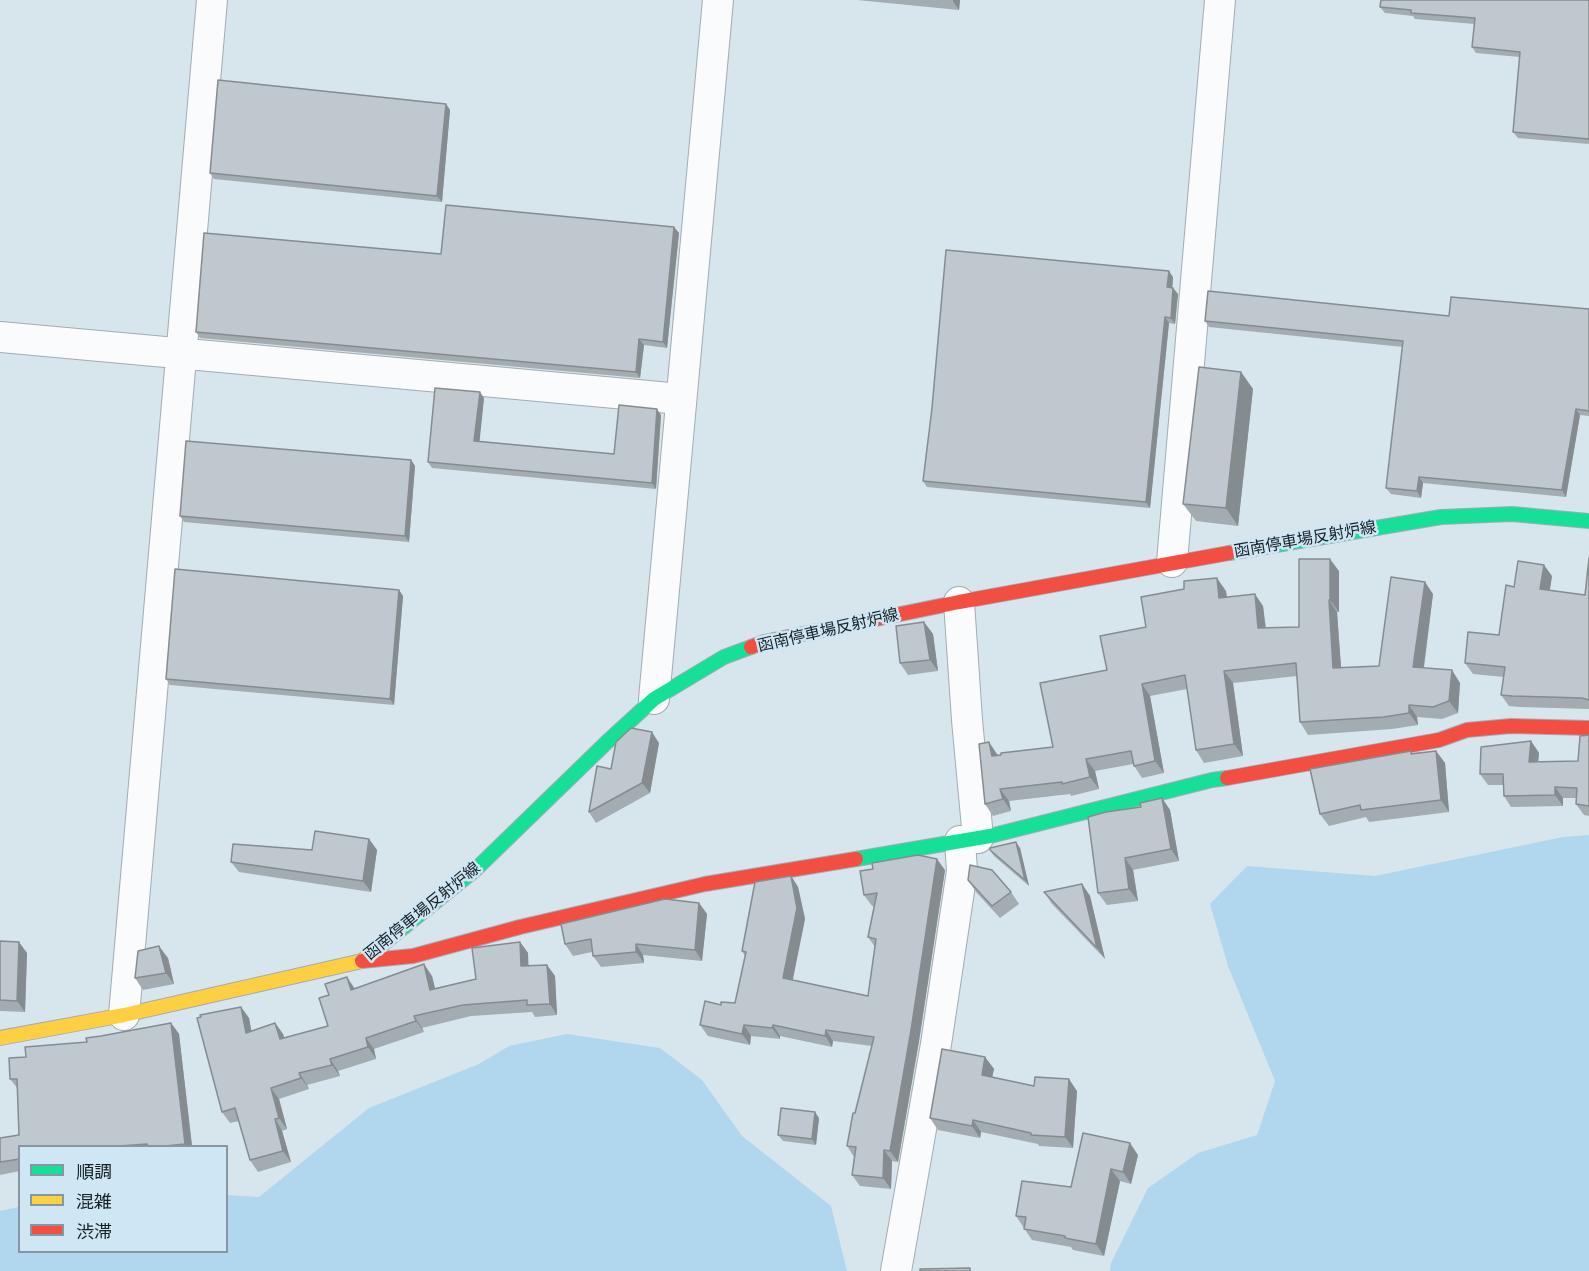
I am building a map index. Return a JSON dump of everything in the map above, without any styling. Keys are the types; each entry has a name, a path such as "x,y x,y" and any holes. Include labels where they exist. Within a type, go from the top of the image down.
{"main road":[{"name":"函南停車場反射炉線","path":"0,1038 124,1015 362,961 475,870 654,699 724,657 764,642 958,602 1172,562 1441,517 1512,514 1589,521"},
{"path":"362,961 413,956 520,927 705,884 969,840 1212,780 1439,740 1467,730 1511,726 1589,728"}],"street":[{"path":"124,1015 212,0"},
{"path":"654,699 718,0"},
{"path":"1172,562 1220,0"},
{"path":"0,337 681,399"},
{"path":"896,1271 969,840 967,720 958,602"}],"shaded area":[{"path":"1589,835 1589,1271 1110,1271 1111,1263 1148,1188 1198,1153 1257,1135 1275,1081 1228,966 1210,904 1247,866 1375,876 1563,837"},
{"path":"567,1034 660,1048 702,1080 742,1136 831,1206 847,1271 0,1271 0,1211 18,1207 18,1253 228,1253 228,1195 259,1197 369,1108 479,1064 509,1046"}],"building":[{"path":"1381,0 1589,0 1589,139 1513,132 1520,52 1472,47 1475,18 1411,13 1411,10 1380,7"},
{"path":"218,80 446,104 437,196 210,173"},
{"path":"446,205 674,227 663,342 639,339 636,372 196,332 204,233 441,254"},
{"path":"946,250 1169,271 1167,287 1173,288 1171,318 1165,317 1146,502 923,481"},
{"path":"1208,291 1449,316 1451,297 1589,309 1589,411 1576,409 1562,490 1419,477 1417,491 1386,488 1403,341 1205,321"},
{"path":"1199,367 1241,372 1226,508 1183,504"},
{"path":"435,388 480,392 474,441 614,454 619,405 657,409 652,483 428,462"},
{"path":"186,441 411,460 405,536 180,516"},
{"path":"1589,558 1589,700 1501,695 1505,667 1465,663 1468,632 1499,635 1506,585 1514,587 1518,561 1544,565 1540,589 1585,595"},
{"path":"1299,559 1330,559 1329,600 1333,668 1379,666 1391,577 1425,582 1413,667 1452,670 1449,701 1433,707 1409,705 1409,713 1384,717 1300,722 1296,663 1224,671 1234,744 1196,750 1185,675 1142,684 1155,761 1134,766 1131,751 1086,759 1090,777 1062,784 1062,782 1000,789 1003,799 985,804 979,744 989,742 992,756 1053,747 1040,683 1107,670 1100,636 1146,627 1141,597 1184,589 1184,581 1217,578 1219,598 1255,594 1258,628 1299,627"},
{"path":"175,569 399,590 390,699 166,679"},
{"path":"924,622 930,660 900,663 896,626"},
{"path":"631,728 652,732 642,783 589,812 597,766 611,769 616,742"},
{"path":"1589,735 1589,806 1576,804 1577,788 1555,787 1555,795 1504,796 1503,774 1480,774 1481,747 1531,741 1529,762 1578,761 1580,736"},
{"path":"1411,751 1411,754 1436,751 1441,800 1361,810 1360,805 1320,814 1310,769"},
{"path":"1162,798 1171,849 1125,858 1129,889 1098,893 1088,817 1141,807 1140,803"},
{"path":"315,831 369,839 363,881 231,862 233,844 312,850"},
{"path":"1016,842 1025,880 990,850 990,848"},
{"path":"918,855 937,859 890,1151 884,1150 883,1178 852,1175 856,1147 847,1146 853,1113 855,1113 874,1037 826,1030 825,1036 773,1025 772,1028 744,1025 742,1034 700,1025 705,1001 721,1005 721,1002 735,1003 746,952 742,951 755,882 791,876 797,908 783,978 868,996 876,939 868,937 877,893 864,895 860,871 873,869 872,863"},
{"path":"970,865 992,870 1011,892 992,906 968,880"},
{"path":"1082,884 1097,948 1044,892"},
{"path":"665,899 699,903 695,950 636,944 636,952 593,956 591,939 565,944 561,924"},
{"path":"0,941 19,942 17,1001 0,1000"},
{"path":"520,942 521,966 547,965 550,1004 527,1005 527,1000 463,1005 414,1016 416,1021 366,1038 368,1047 330,1059 332,1065 299,1073 301,1078 271,1088 279,1118 275,1119 283,1151 250,1160 235,1108 222,1112 197,1018 201,1017 200,1015 241,1007 246,1033 275,1023 280,1039 328,1026 319,998 329,995 325,984 347,977 351,990 424,964 430,990 476,979 472,948"},
{"path":"159,946 166,973 135,978 138,951"},
{"path":"171,1023 185,1144 18,1145 18,1159 0,1162 0,1138 19,1135 17,1079 10,1079 9,1058 26,1057 25,1047 87,1042 86,1038"},
{"path":"942,1049 985,1057 982,1075 1034,1086 1035,1077 1069,1079 1065,1137 1031,1135 1031,1133 973,1120 972,1126 930,1118"},
{"path":"781,1108 815,1112 812,1139 778,1135"},
{"path":"1083,1133 1130,1143 1123,1172 1111,1169 1096,1244 1024,1229 1026,1217 1016,1216 1022,1181 1071,1187"},
{"path":"970,1268 970,1271 920,1271 920,1269"}],"traffic: fast":[{"path":"1229,553 1441,517 1512,514 1589,521"},
{"path":"399,931 475,870 654,699 724,657 751,647"},
{"path":"856,859 990,836 1227,778"}],"traffic: slow":[{"path":"0,1038 124,1015 362,961 399,931"}],"traffic: jam":[{"path":"751,647 764,642 959,602 1229,553"},
{"path":"1227,778 1439,740 1467,730 1511,726 1589,728"},
{"path":"362,961 413,956 520,927 705,884 856,859"}]}
